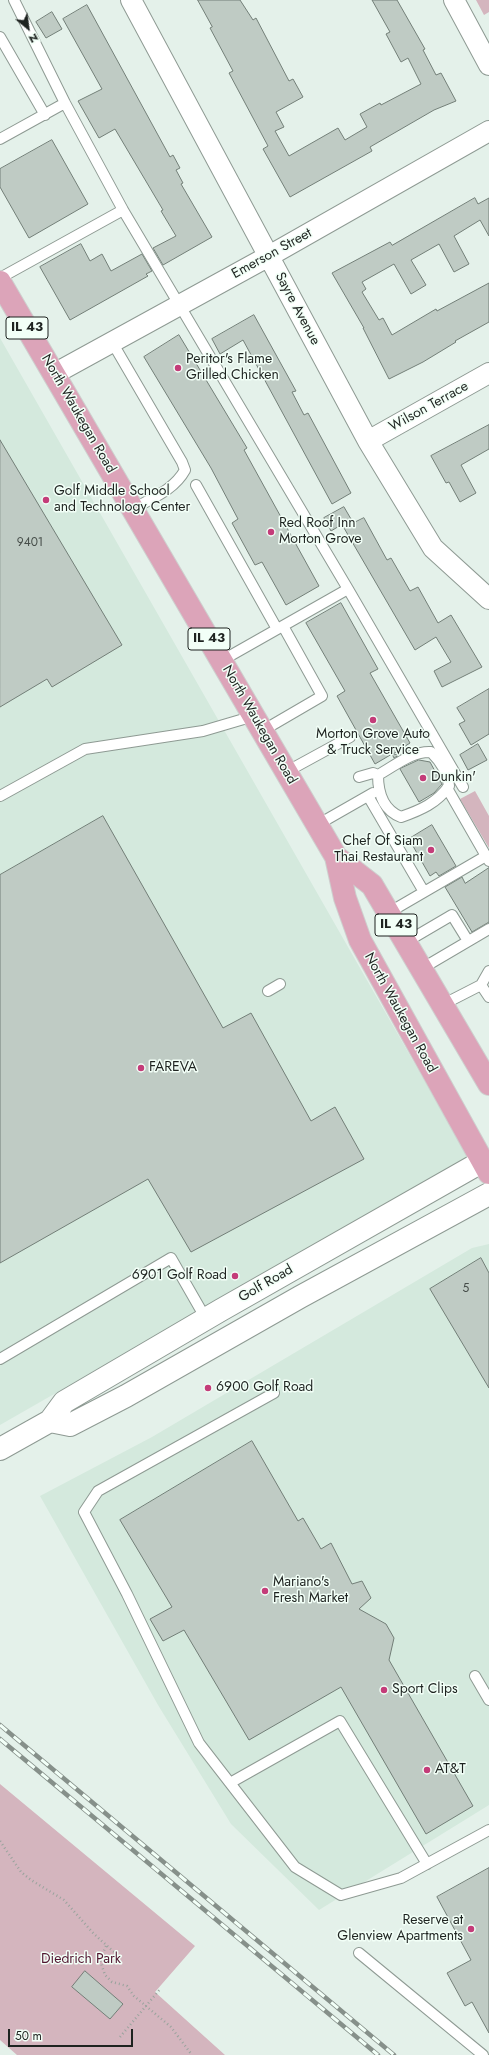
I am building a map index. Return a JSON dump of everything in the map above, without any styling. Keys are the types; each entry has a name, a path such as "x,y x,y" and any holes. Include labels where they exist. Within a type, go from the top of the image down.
{"main road":[{"name":"North Waukegan Road","path":"0,282 336,857 345,898 360,940 487,1164"},
{"name":"North Waukegan Road","path":"336,857 372,885 442,1005 485,1070"},
{"name":"Golf Road","path":"0,1449 50,1421 64,1402 206,1319 487,1164"},
{"name":"Golf Road","path":"50,1421 70,1425 101,1409 489,1194"}],"street":[{"name":"Sayre Avenue","path":"132,0 368,441 433,548 489,599"},
{"path":"454,0 489,65"},
{"name":"Emerson Street","path":"54,374 269,256 489,131"},
{"name":"Wilson Terrace","path":"368,441 489,373"}],"lane":[{"path":"14,0 65,103 123,210 348,589 463,787"},
{"path":"1,41 45,115"},
{"path":"0,139 65,103"},
{"path":"0,278 123,210"},
{"path":"112,342 182,462 185,470 180,479 172,487 133,509"},
{"path":"0,796 85,749 258,724 322,696 232,551 196,485"},
{"path":"221,660 348,589"},
{"path":"286,772 350,737"},
{"path":"359,777 373,773 378,775 404,759 421,751 431,752 438,759 448,778 448,788 488,858 388,913"},
{"path":"378,775 378,790 392,813 401,817 429,806 448,788"},
{"path":"317,825 378,790"},
{"path":"368,796 424,892"},
{"path":"406,942 452,915 468,941"},
{"path":"421,969 489,929"},
{"path":"442,1005 481,985 489,971"},
{"path":"268,991 280,984"},
{"path":"481,985 489,997"},
{"path":"0,1359 171,1258 206,1319"},
{"path":"274,1393 98,1491 84,1512 127,1594 199,1743 295,1867 341,1895 401,1878 489,1830"},
{"path":"475,1676 489,1700"},
{"path":"230,1783 340,1721 427,1864"},
{"path":"360,1953 483,2055"}],"path":[{"path":"0,1841 21,1872 31,1880 64,1900 106,1946 114,1952"},
{"path":"106,1946 100,1960 104,1975 112,1982 127,1986 134,1996 175,2032 192,2055"},
{"path":"120,2037 161,1988"}],"shaded area":[{"path":"0,338 468,1157 0,1425"},
{"path":"489,1244 489,1805 319,1910 231,1824 158,1705 40,1496 152,1437 472,1248"}],"green space":[{"path":"476,0 489,0 489,12 484,15"},
{"path":"475,791 489,816 489,848 460,799"},
{"name":"Diedrich Park","path":"0,1784 195,1946 155,1992 225,2055 17,2055 0,2040"}],"building":[{"path":"198,0 240,0 253,20 256,18 289,81 293,79 303,97 276,112 284,127 275,131 289,156 338,128 345,140 367,127 360,114 421,84 408,58 401,62 386,34 390,32 372,0 397,0 425,49 423,50 436,75 441,73 456,101 434,110 370,147 372,151 290,197 263,149 268,146 229,73 233,71 210,28 212,27"},
{"path":"87,5 170,157 173,155 180,168 176,170 183,183 181,184 212,237 163,265 153,248 176,236 161,211 163,210 115,129 99,138 78,101 102,89 63,19"},
{"path":"52,12 62,29 46,38 36,22"},
{"path":"52,140 88,204 29,238 0,187 0,169"},
{"path":"475,198 478,204 489,198 489,236 480,220 454,236 469,264 454,272 439,244 411,260 426,285 411,294 394,264 362,282 366,289 362,292 379,320 383,318 392,335 436,309 437,311 489,283 489,322 455,341 456,342 423,362 389,379 364,328 332,273 390,242 392,245"},
{"path":"81,244 90,261 102,254 111,271 142,254 152,271 146,274 148,276 70,320 40,267"},
{"path":"254,315 296,391 292,392 304,415 308,413 351,493 332,504 243,340 220,354 212,339"},
{"path":"179,335 247,448 244,450 319,586 286,605 262,562 255,565 232,523 238,519 211,468 144,357"},
{"path":"489,425 489,449 461,465 476,493 460,502 449,482 446,483 431,456"},
{"path":"0,440 122,645 52,687 47,679 0,707"},
{"path":"344,507 351,519 331,531 324,518"},
{"path":"364,518 387,560 391,558 410,591 418,587 438,623 451,615 482,667 442,687 434,671 451,662 436,637 415,650 344,528"},
{"path":"341,603 378,669 370,673 410,743 393,754 399,755 394,758 392,754 375,764 337,696 345,691 306,623"},
{"path":"489,689 489,734 471,745 459,724 465,721 457,708"},
{"path":"478,744 487,760 468,770 460,755"},
{"name":"Dunkin'","path":"419,760 430,762 442,784 434,793 419,802 400,769"},
{"name":"FAREVA","path":"103,816 223,1028 251,1013 311,1121 335,1107 364,1159 191,1252 148,1179 0,1263 0,875"},
{"name":"Chef Of Siam Thai Restaurant","path":"432,825 456,866 439,876 436,872 430,876 409,839"},
{"path":"489,868 489,922 472,932 445,887 462,877 465,883"},
{"path":"481,1258 489,1273 489,1388 430,1289"},
{"name":"Mariano's Fresh Market","path":"252,1441 298,1521 303,1518 321,1549 331,1543 352,1584 362,1581 371,1598 359,1609 386,1624 394,1638 389,1660 473,1806 426,1834 341,1687 249,1740 184,1630 163,1641 150,1619 172,1607 120,1520"},
{"name":"Reserve at Glenview Apartments","path":"489,1868 489,2033 472,2002 465,2006 447,1973 471,1960 437,1897"},
{"path":"85,1971 123,2004 110,2019 72,1987"}],"railway":[{"path":"0,1725 394,2055"},
{"path":"0,1739 378,2055"}],"place":[{"name":"Peritor's Flame Grilled Chicken","path":"178,368"},
{"name":"Golf Middle School and Technology Center","path":"46,500"},
{"name":"Red Roof Inn Morton Grove","path":"271,532"},
{"name":"Morton Grove Auto & Truck Service","path":"373,720"},
{"name":"Dunkin'","path":"423,778"},
{"name":"Chef Of Siam Thai Restaurant","path":"431,850"},
{"name":"FAREVA","path":"141,1068"},
{"name":"6901 Golf Road","path":"235,1276"},
{"name":"6900 Golf Road","path":"208,1388"},
{"name":"Mariano's Fresh Market","path":"265,1591"},
{"name":"Sport Clips","path":"384,1690"},
{"name":"AT&T","path":"427,1770"},
{"name":"Reserve at Glenview Apartments","path":"471,1929"}]}
